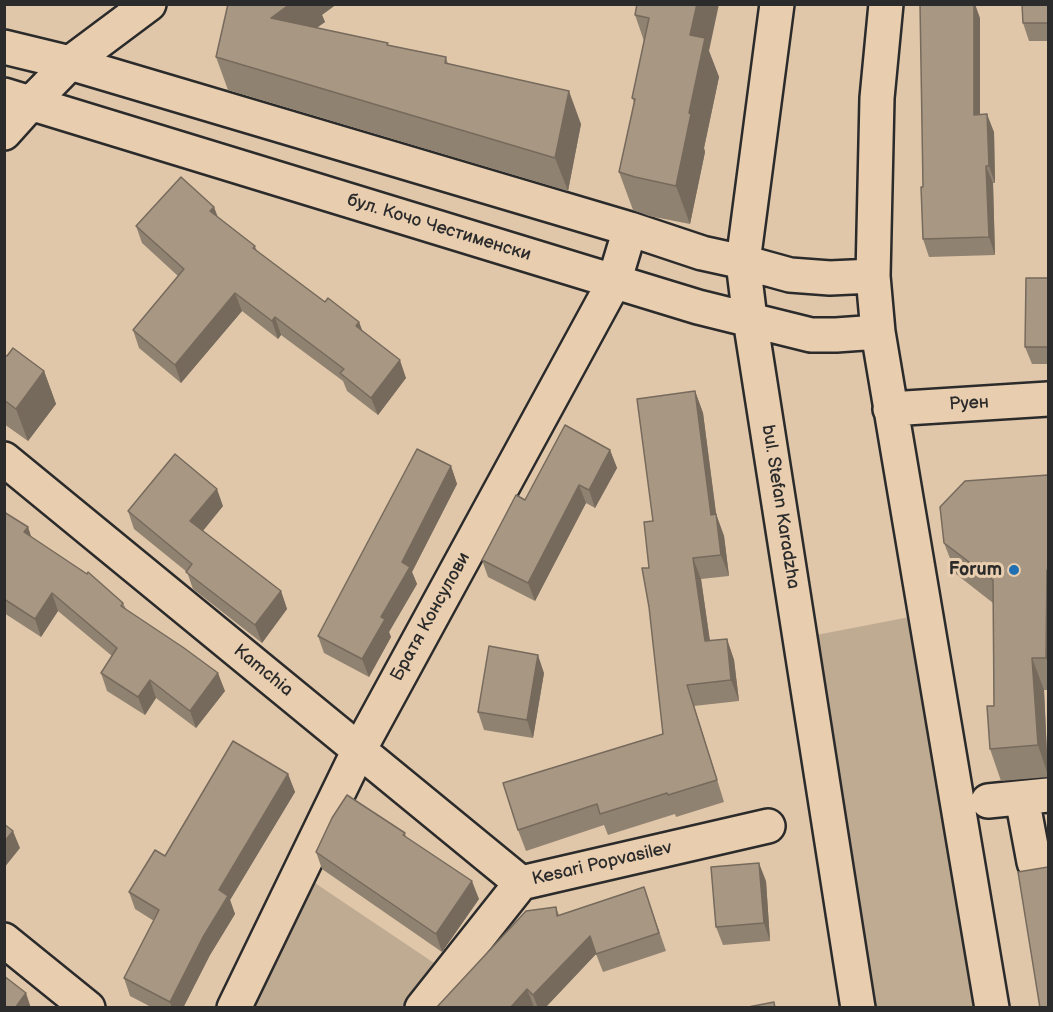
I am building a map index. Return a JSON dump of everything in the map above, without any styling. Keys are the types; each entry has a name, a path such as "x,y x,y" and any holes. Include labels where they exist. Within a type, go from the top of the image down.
{"street":[{"path":"4,133 18,99 149,4"},
{"name":"bul. Stefan Karadzha","path":"777,4 743,262 858,1008"},
{"path":"886,4 877,98 873,276 878,332 992,1008"},
{"path":"4,47 70,63 630,229 702,253 790,276 830,278 873,276"},
{"name":"бул. Кочо Честименски","path":"18,99 698,307 811,334 878,332"},
{"name":"Братя Консулови","path":"234,1008 359,750 614,282 630,229"},
{"name":"Руен","path":"890,409 1048,399"},
{"name":"Kamchia","path":"4,459 521,883"},
{"path":"988,801 1035,796 1034,862 1048,870"},
{"name":"Kesari Popvasilev","path":"422,1008 521,883 768,826"},
{"path":"4,940 88,1008"}],"shaded area":[{"path":"925,614 992,1007 858,1007 801,638"},
{"path":"300,873 449,973 422,1007 234,1008"}],"building":[{"path":"228,4 290,4 271,18 446,57 445,63 569,91 555,158 216,57"},
{"path":"637,4 697,4 690,35 705,38 676,186 619,172 649,18 635,15"},
{"path":"920,4 974,4 974,115 987,114 989,166 986,166 989,237 923,239"},
{"path":"1022,4 1048,4 1048,23 1023,23"},
{"path":"181,177 214,207 210,211 255,246 253,248 325,302 328,298 359,322 356,326 400,360 371,398 340,373 344,369 275,317 272,321 235,293 175,365 133,330 184,269 136,226"},
{"path":"1026,278 1048,278 1048,347 1025,347"},
{"path":"13,348 44,371 16,409 4,400 4,354 7,356"},
{"path":"695,391 711,515 716,514 721,555 693,558 705,641 727,639 731,680 687,685 717,780 600,814 597,804 518,830 503,783 663,734 649,607 642,568 649,568 644,522 653,521 637,399"},
{"path":"565,425 610,450 589,490 579,485 528,583 482,560 516,495 525,500"},
{"path":"417,449 451,466 402,562 410,567 381,617 385,619 362,659 318,636"},
{"path":"175,454 217,489 190,521 281,591 255,625 186,572 192,564 128,511"},
{"path":"1048,475 1046,658 1032,658 1038,745 990,749 987,706 994,706 993,580 944,543 940,507 965,481"},
{"path":"4,512 28,527 24,532 87,574 88,572 123,603 121,606 218,673 190,711 150,680 138,697 101,673 117,648 52,593 35,619 4,599"},
{"path":"489,646 538,655 527,720 478,712"},
{"path":"233,741 288,774 219,890 228,896 203,937 170,1002 124,978 159,910 129,892 155,850 165,856"},
{"path":"347,795 472,881 436,934 316,852 332,818"},
{"path":"4,824 13,831 4,842"},
{"path":"759,863 764,923 716,927 711,867"},
{"path":"1048,867 1048,1008 1040,1008 1018,872"},
{"path":"644,887 659,933 596,954 590,936 533,995 527,989 510,1008 436,1008 526,911 556,907 557,916"},
{"path":"4,976 26,993 15,1008 4,1008"},
{"path":"774,1002 775,1008 743,1008"}],"place":[{"name":"Forum","path":"1014,570"}]}
